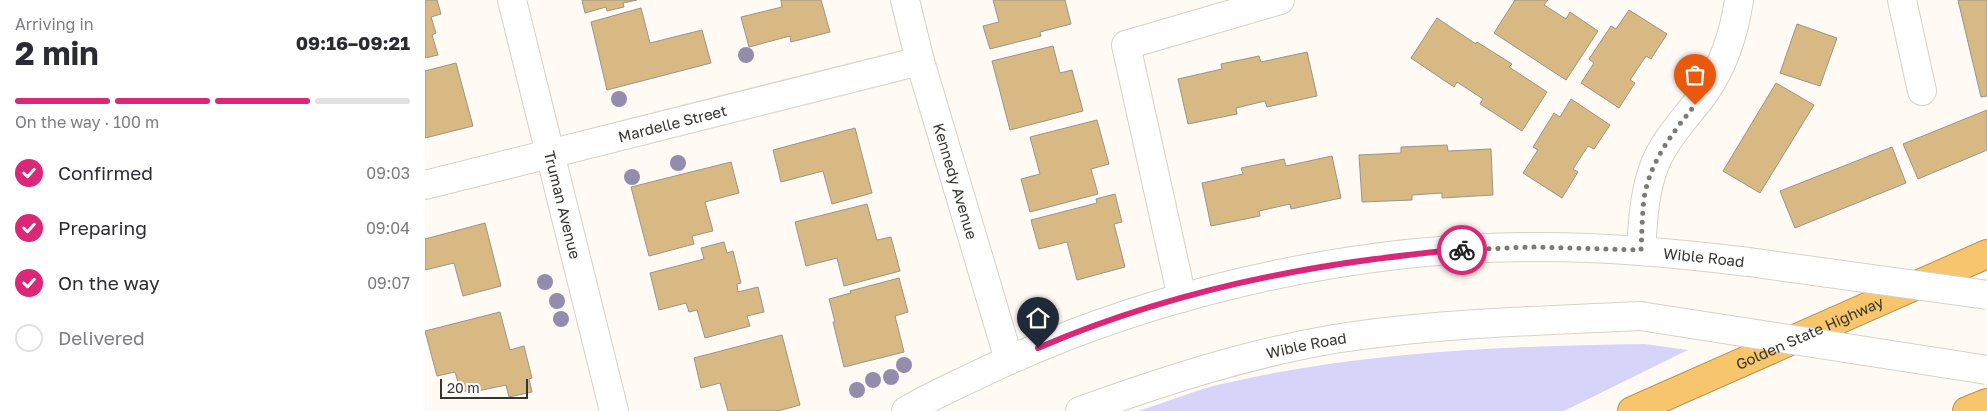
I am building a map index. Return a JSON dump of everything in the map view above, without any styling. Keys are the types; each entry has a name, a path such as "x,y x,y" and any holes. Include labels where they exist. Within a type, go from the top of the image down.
{"highway":[{"name":"Golden State Highway","path":"1632,411 1987,254"},
{"path":"1967,411 1987,403"}],"street":[{"name":"Truman Avenue","path":"512,0 614,411"},
{"name":"Kennedy Avenue","path":"905,0 921,62 1009,360"},
{"path":"1182,298 1126,45 1280,0"},
{"path":"1641,250 1645,198 1655,163 1674,132 1706,91 1722,62 1735,27 1739,0"},
{"path":"1902,0 1921,90"},
{"name":"Mardelle Street","path":"425,185 921,62"},
{"name":"Wible Road","path":"906,411 1009,360 1061,338 1140,310 1230,285 1321,266 1437,251 1530,247 1641,250 1749,262 1987,295"},
{"name":"Wible Road","path":"1080,411 1163,381 1248,358 1334,340 1444,326 1640,316 1987,370"}],"shaded area":[{"path":"1645,344 1688,350 1564,411 1138,411 1213,386 1320,365 1374,358 1482,349"}],"building":[{"path":"425,0 437,0 441,14 431,17 436,33 432,35 438,55 425,58"},
{"path":"582,0 637,0 623,3 624,7 607,11 606,7 585,13"},
{"path":"781,0 821,0 830,32 791,42 790,36 749,47 741,17 782,7"},
{"path":"993,0 1065,0 1071,24 1040,32 1041,36 990,49 983,26 999,22"},
{"path":"1515,0 1548,0 1544,5 1566,19 1570,12 1598,31 1566,80 1494,33"},
{"path":"1958,0 1987,0 1987,96 1981,97"},
{"path":"641,8 650,43 702,30 711,63 607,90 591,22"},
{"path":"1629,10 1667,34 1651,59 1646,56 1630,80 1635,83 1619,108 1581,83 1594,63 1589,59 1611,26 1616,29"},
{"path":"1437,18 1476,44 1477,42 1512,64 1509,67 1547,92 1522,131 1480,104 1483,99 1457,82 1454,87 1411,58"},
{"path":"1797,24 1837,38 1820,86 1780,73"},
{"path":"1053,46 1060,73 1072,70 1083,111 1010,130 992,61"},
{"path":"1307,52 1317,96 1267,107 1265,101 1236,108 1237,114 1188,124 1178,79 1222,69 1221,64 1259,56 1261,62"},
{"path":"456,63 473,126 425,138 425,71"},
{"path":"1776,83 1814,105 1760,193 1723,171"},
{"path":"1571,99 1610,125 1594,149 1588,146 1573,169 1578,172 1562,198 1523,173 1538,150 1533,147 1554,113 1560,117"},
{"path":"1987,110 1987,150 1918,179 1903,144"},
{"path":"1097,120 1109,164 1091,169 1098,194 1030,212 1021,179 1040,174 1030,137"},
{"path":"855,128 872,193 832,204 823,171 781,182 773,150"},
{"path":"1447,145 1448,151 1491,149 1493,195 1442,198 1442,193 1412,195 1412,200 1362,202 1359,155 1401,153 1401,147"},
{"path":"1892,147 1906,183 1795,228 1780,191"},
{"path":"1332,156 1341,198 1291,209 1290,204 1259,211 1260,216 1211,226 1202,183 1243,174 1241,168 1284,159 1286,166"},
{"path":"731,162 739,193 705,202 713,231 692,236 694,244 649,256 631,187"},
{"path":"1115,194 1122,222 1114,224 1125,267 1077,280 1067,242 1039,249 1031,220 1097,203 1096,199"},
{"path":"867,204 877,240 891,237 900,271 844,286 837,258 806,266 795,222"},
{"path":"485,223 501,286 463,296 454,263 425,270 425,239"},
{"path":"724,242 727,253 733,251 741,283 737,284 738,292 758,287 764,312 747,316 750,326 705,338 697,310 689,312 686,303 659,310 650,273 704,259 701,248"},
{"path":"899,278 908,312 895,316 904,352 844,367 829,299 851,293 850,291"},
{"path":"500,312 510,350 524,346 532,378 529,379 532,392 509,397 506,385 478,391 478,388 461,392 455,372 437,376 425,331"},
{"path":"782,335 800,405 778,411 728,411 720,383 701,388 694,358"}],"way so far":[{"path":"1462,250 1530,247 1641,250 1645,198 1655,163 1674,132 1695,105"}],"route":[{"path":"1038,348 1140,310 1230,285 1321,266 1437,251 1462,250"}]}
